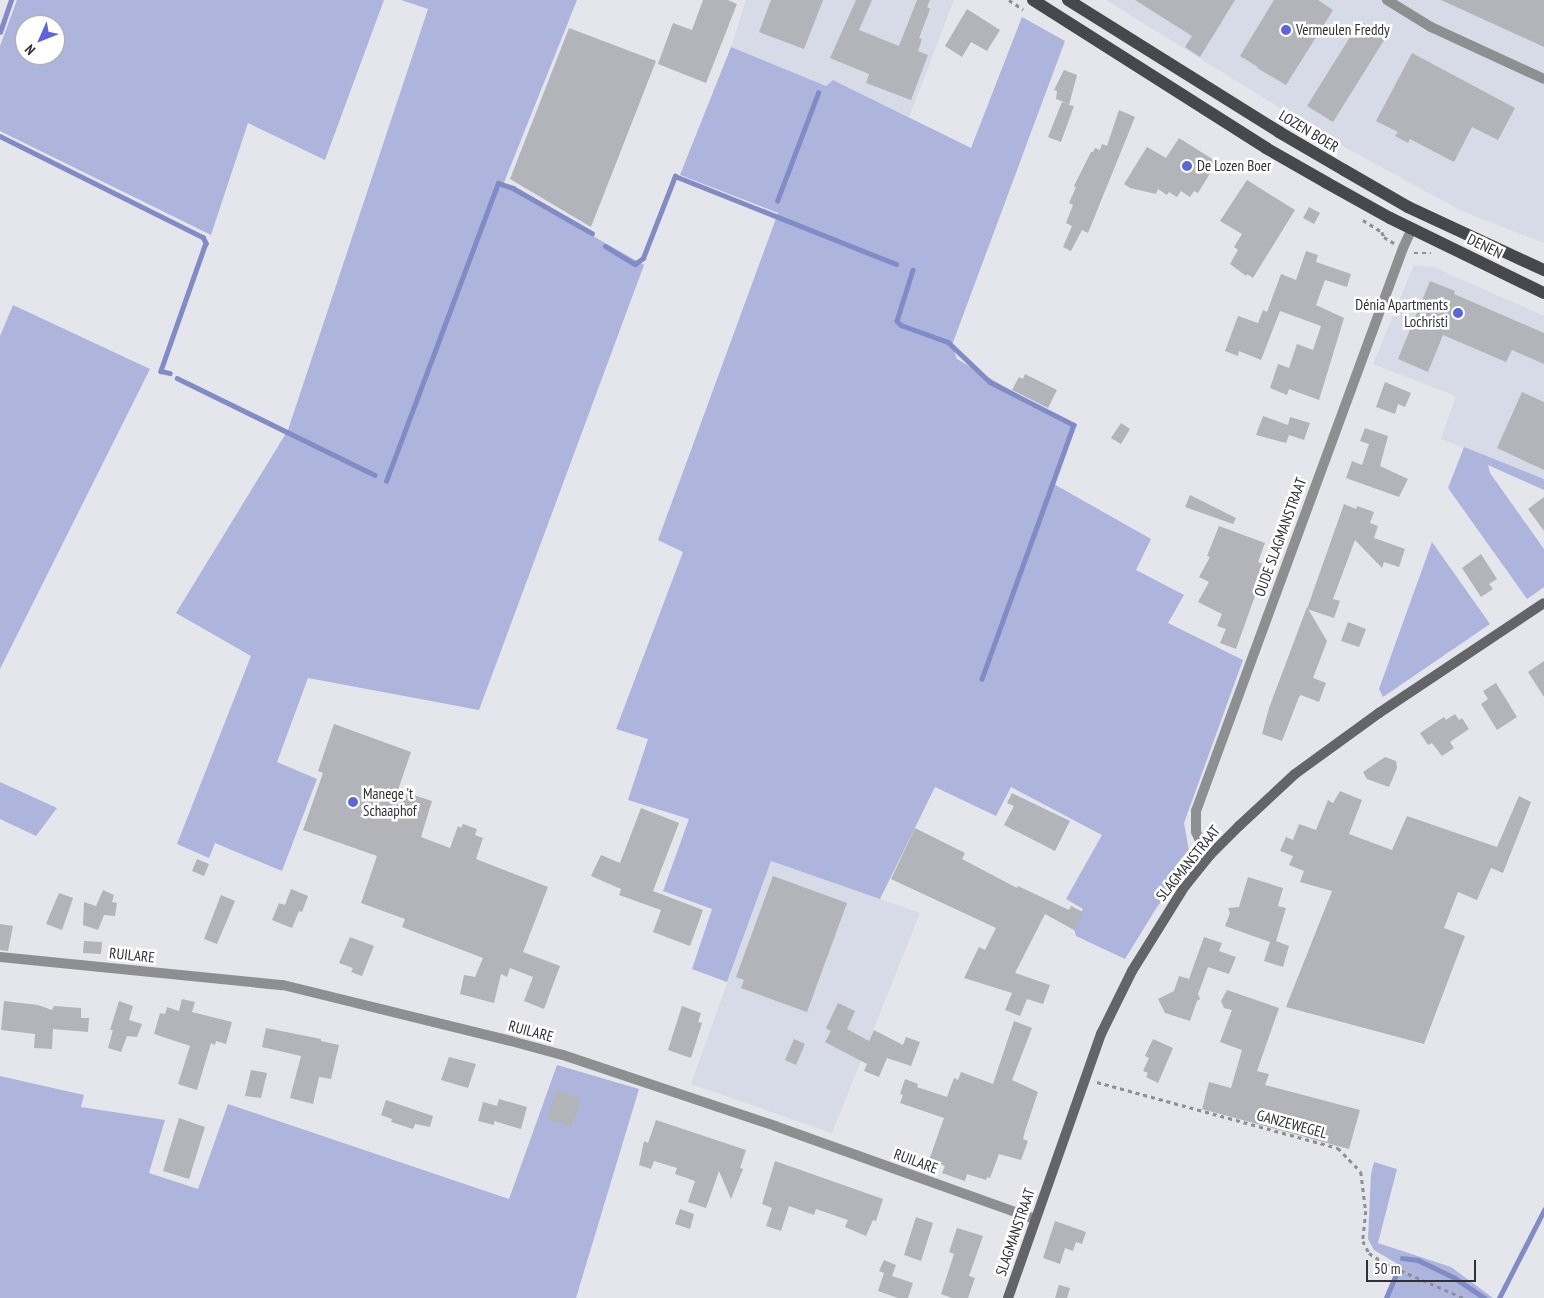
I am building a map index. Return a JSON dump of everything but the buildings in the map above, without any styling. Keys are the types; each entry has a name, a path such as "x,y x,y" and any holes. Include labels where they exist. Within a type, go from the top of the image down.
{"main road":[{"path":"1033,0 1266,148 1412,229"},
{"name":"LOZEN BOER","path":"1068,0 1279,132 1408,207 1544,270"},
{"name":"DENEN","path":"1412,229 1544,293"},
{"name":"SLAGMANSTRAAT","path":"1008,1298 1101,1034 1132,971 1166,914 1210,855 1271,796 1329,749 1544,603"}],"street":[{"path":"1387,0 1430,27 1544,80"},
{"name":"OUDE SLAGMANSTRAAT","path":"1210,855 1196,832 1196,811 1402,248 1412,229"},
{"name":"RUILARE","path":"0,957 283,985 511,1041 563,1055 775,1126 1035,1219"}],"path":[{"name":"GANZEWEGEL","path":"1084,1078 1338,1148 1361,1172 1366,1211 1363,1241 1368,1253 1386,1264 1464,1298"}],"shaded area":[{"path":"17,0 384,0 325,160 248,123 211,235 0,131 0,46"},
{"path":"401,0 577,0 503,185 644,265 479,710 308,678 277,762 317,779 282,871 215,843 209,858 177,844 251,656 176,613 288,430 428,9"},
{"path":"746,0 954,0 909,117 834,80 826,86 731,47"},
{"path":"1106,0 1544,0 1544,243 1460,210 1330,139"},
{"path":"1022,17 1065,41 952,345 957,359 1072,426 1052,483 1151,539 1136,570 1184,595 1168,623 1243,660 1184,823 1189,851 1187,867 1157,907 1125,959 1076,936 1073,926 1083,909 1066,899 1102,835 1011,787 996,816 935,787 880,899 771,861 727,982 692,969 712,909 663,891 689,819 628,800 648,739 616,729 683,552 658,540 778,213 680,175 731,47 826,86 833,80 971,148"},
{"path":"1414,265 1433,267 1544,316 1544,479 1441,439 1456,396 1373,364"},
{"path":"13,305 150,369 0,669 0,336"},
{"path":"1464,447 1544,479 1544,490 1488,465 1490,473 1544,549 1544,587 1527,599 1448,488"},
{"path":"1432,542 1490,624 1383,697 1379,689"},
{"path":"0,782 57,808 36,836 0,819"},
{"path":"771,861 920,913 832,1133 691,1084"},
{"path":"557,1065 639,1089 576,1298 0,1298 0,1076 84,1095 81,1107 165,1120 149,1173 198,1189 228,1104 509,1199"},
{"path":"1374,1162 1397,1169 1378,1243 1451,1267 1493,1298 1388,1298 1401,1266 1374,1250 1368,1239 1371,1174"}],"waterway":[{"path":"0,32 11,0"},
{"path":"777,201 818,93"},
{"path":"0,136 203,237 206,243 161,371 170,373"},
{"path":"605,246 635,264 643,258 675,176 896,264"},
{"path":"386,481 498,183 513,188 592,233"},
{"path":"913,270 897,321 901,325 948,342 990,382 1074,425 982,679"},
{"path":"177,378 375,475"},
{"path":"1499,1298 1544,1210"},
{"path":"1402,1258 1418,1260 1455,1278 1485,1298"},
{"path":"1386,1298 1395,1277"}],"place":[{"name":"Vermeulen Freddy","path":"1286,30"},
{"name":"De Lozen Boer","path":"1187,166"},
{"name":"Dénia Apartments Lochristi","path":"1458,313"},
{"name":"Manege 't Schaaphof","path":"353,802"}]}
